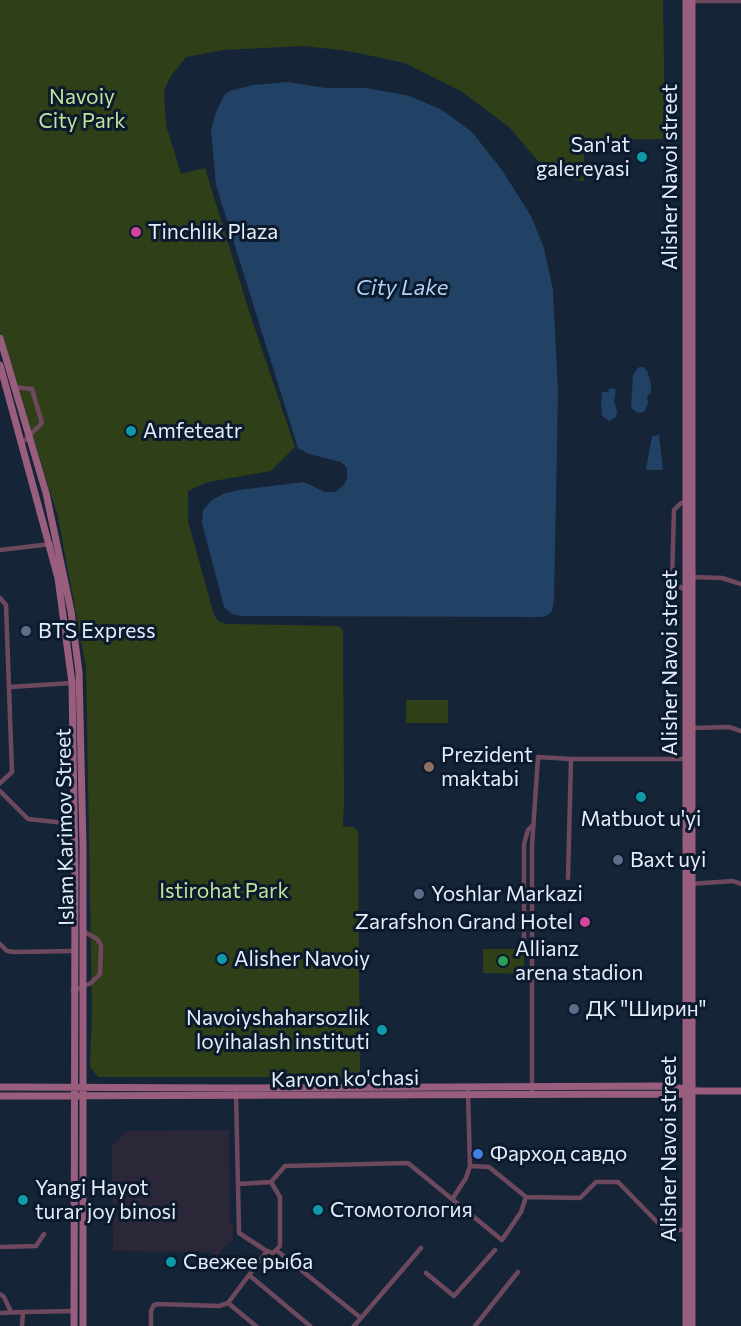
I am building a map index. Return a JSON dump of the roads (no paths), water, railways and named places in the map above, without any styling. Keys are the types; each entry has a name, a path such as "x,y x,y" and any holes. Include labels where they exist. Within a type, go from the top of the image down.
{"main road":[{"name":"Alisher Navoi street","path":"689,0 689,884 692,1326"},
{"name":"Islam Karimov Street","path":"0,338 15,387 26,440 71,611 79,672 83,987 83,1326"},
{"name":"Islam Karimov Street","path":"0,365 26,440"},
{"name":"Alisher Navoi street","path":"689,759 692,728 687,503 690,468"},
{"name":"Islam Karimov Street","path":"53,544 72,683 75,1326"},
{"path":"0,1087 236,1092"},
{"name":"Karvon ko'chasi","path":"0,1096 83,1097 236,1092 468,1090 741,1091"},
{"name":"Alisher Navoi street","path":"686,1326 690,1092"}],"street":[{"path":"689,0 741,1"},
{"path":"6,386 32,389 42,423 26,440"},
{"path":"687,503 681,503 674,510 672,582 690,584 722,578 741,584"},
{"path":"0,550 53,544"},
{"path":"0,598 6,605 12,772 0,783"},
{"path":"10,687 72,683"},
{"path":"692,728 729,727 741,731"},
{"path":"532,1090 534,825 538,757 689,759"},
{"path":"568,878 571,759"},
{"path":"0,791 28,819 74,824"},
{"path":"524,945 524,844 528,830 534,825"},
{"path":"689,884 733,881 741,884"},
{"path":"74,991 100,974 101,945 98,939 82,931"},
{"path":"0,944 7,951 15,952 74,951"},
{"path":"453,1198 466,1178 470,1166 468,1090"},
{"path":"236,1092 239,1233 273,1253 280,1246 280,1197 272,1182"},
{"path":"238,1184 272,1182 285,1166 408,1163 502,1240 521,1212 526,1197"},
{"path":"470,1166 489,1167 526,1197 580,1198 596,1182 618,1182 665,1230 686,1230"},
{"path":"0,1247 36,1246 44,1234"},
{"path":"354,1326 421,1248"},
{"path":"276,1250 361,1318"},
{"path":"426,1273 454,1296 495,1250"},
{"path":"151,1326 151,1311 154,1305 219,1306 228,1303 267,1251"},
{"path":"475,1326 518,1272"},
{"path":"249,1275 310,1326"},
{"path":"0,1294 4,1297 11,1312"},
{"path":"228,1303 256,1326"},
{"path":"0,1313 74,1311"},
{"path":"22,1326 23,1312"}],"water":[{"name":"City Lake","path":"288,82 326,88 367,88 410,96 442,110 472,132 502,170 531,216 544,248 553,290 558,392 554,600 552,611 548,615 542,617 241,616 232,614 224,607 202,523 203,510 212,500 223,494 239,490 304,482 325,492 335,492 343,486 347,479 347,468 341,462 309,454 298,448 216,185 211,131 216,112 225,94 253,85"},
{"path":"639,367 647,371 651,393 647,396 648,403 644,412 638,413 631,408 633,374"},
{"path":"610,388 616,389 614,401 617,412 616,417 609,421 602,416 601,404 602,392 608,392"},
{"path":"659,435 663,470 646,470 652,436"}],"place":[{"name":"San'at galereyasi","path":"642,157"},
{"name":"Tinchlik Plaza","path":"136,232"},
{"name":"Amfeteatr","path":"131,431"},
{"name":"BTS Express","path":"26,631"},
{"name":"Prezident maktabi","path":"429,767"},
{"name":"Matbuot u'yi","path":"641,797"},
{"name":"Baxt uyi","path":"618,860"},
{"name":"Yoshlar Markazi","path":"419,894"},
{"name":"Zarafshon Grand Hotel","path":"585,922"},
{"name":"Alisher Navoiy","path":"222,959"},
{"name":"Allianz arena stadion","path":"503,961"},
{"name":"ДК \"Ширин\"","path":"574,1009"},
{"name":"Navoiyshaharsozlik loyihalash instituti","path":"382,1030"},
{"name":"Фарход савдо","path":"478,1154"},
{"name":"Yangi Hayot turar joy binosi","path":"23,1200"},
{"name":"Стомотология","path":"318,1210"},
{"name":"Свежее рыба","path":"171,1262"}],"park label":[{"name":"Navoiy City Park","path":"82,109"},
{"name":"Istirohat Park","path":"224,891"}]}
